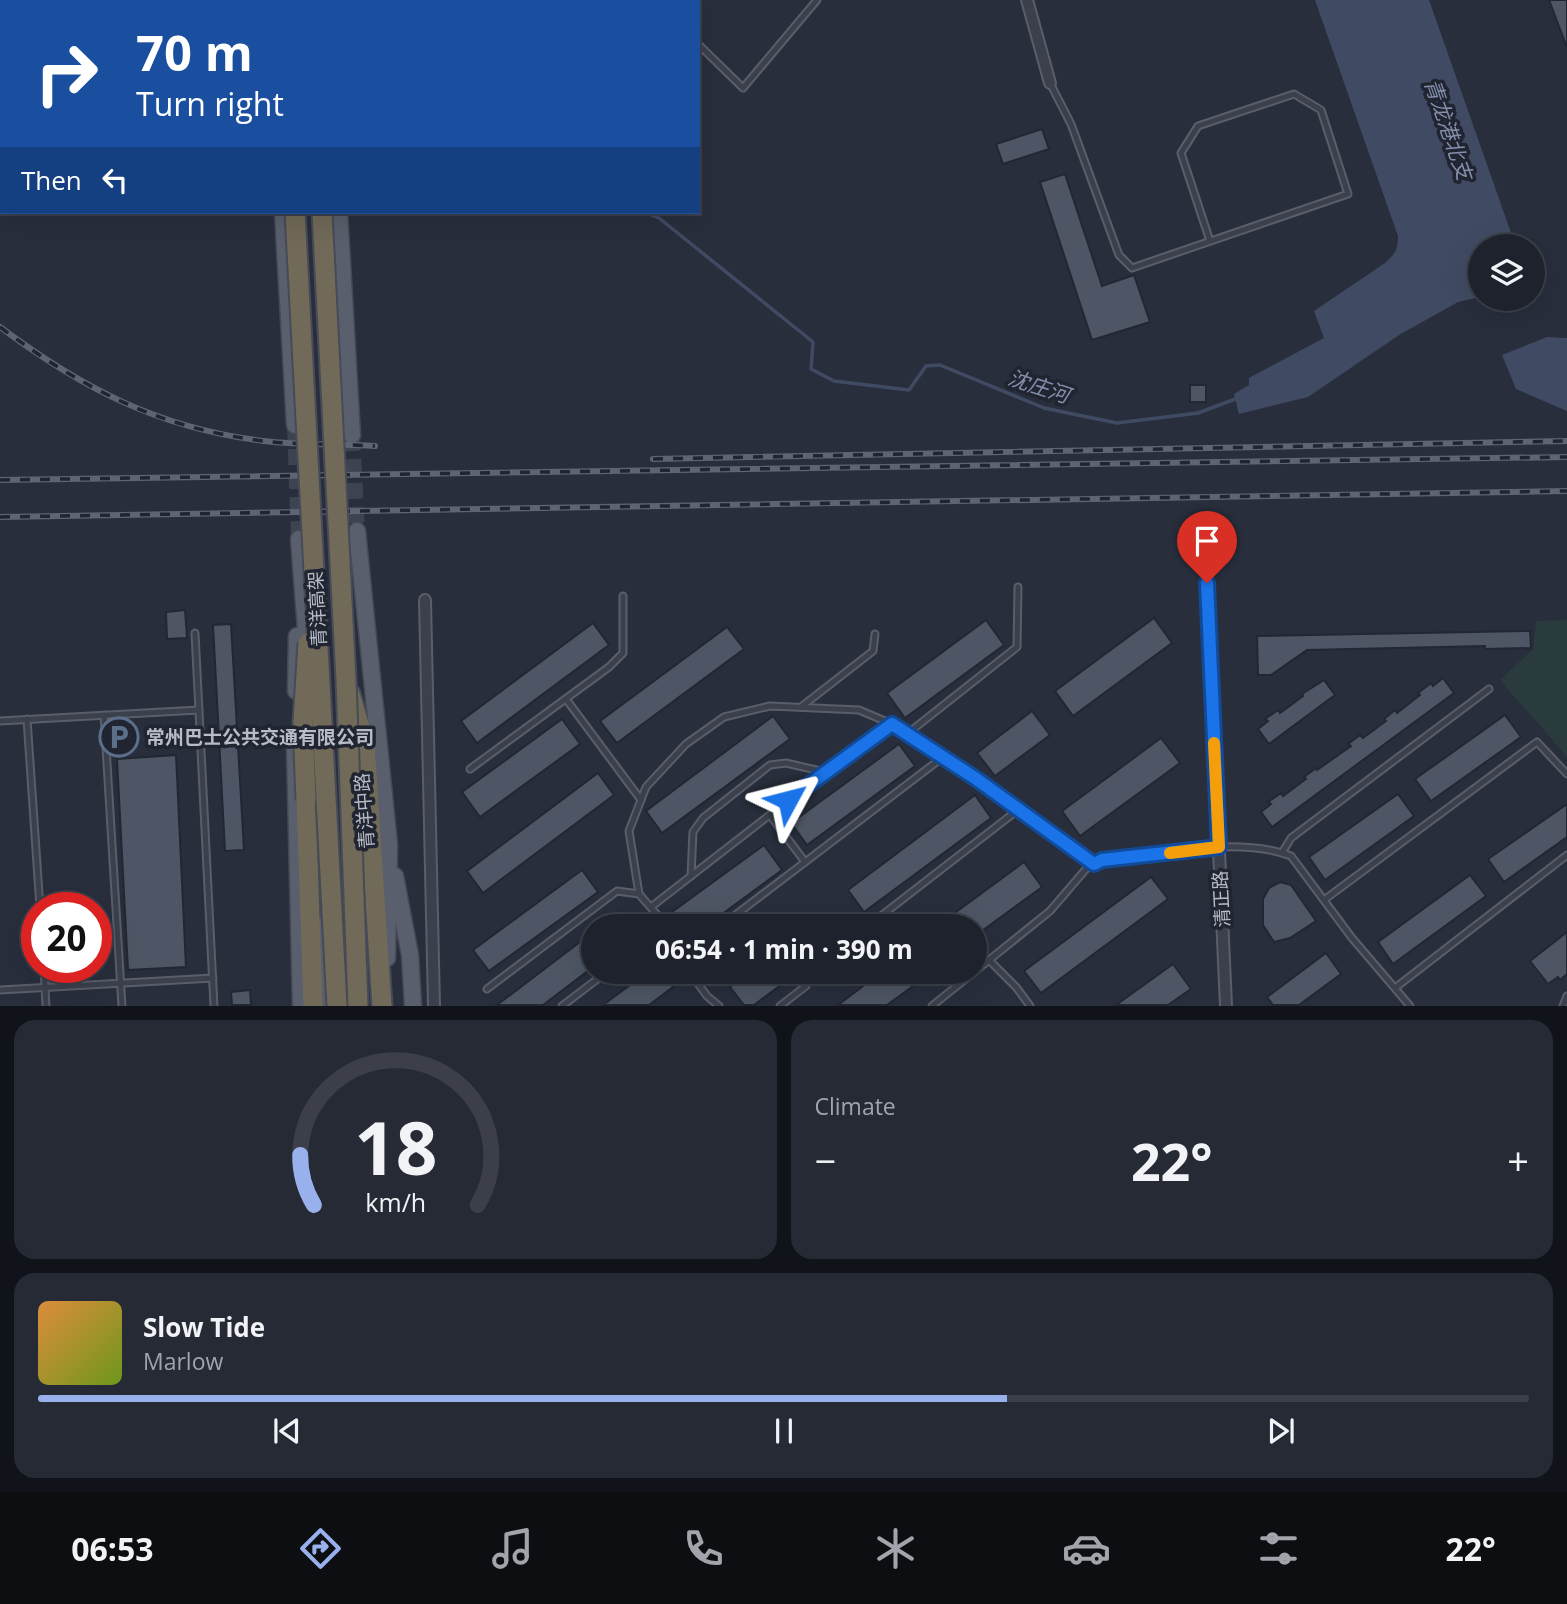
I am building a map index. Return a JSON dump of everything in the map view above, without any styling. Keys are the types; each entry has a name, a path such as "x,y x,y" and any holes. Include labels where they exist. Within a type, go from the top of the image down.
{"highway":[{"name":"青洋高架","path":"295,214 306,540 337,1006"},
{"name":"青洋高架","path":"322,214 346,680 358,1006"},
{"path":"306,540 303,723 313,1006"},
{"path":"346,680 365,744 384,1006"}],"main road":[{"path":"283,214 295,425"},
{"path":"339,214 352,435"},
{"name":"青洋中路","path":"357,531 389,845 384,1006"},
{"path":"301,1006 295,771 306,540"},
{"path":"306,540 327,1006"},
{"path":"389,845 410,955 413,1006"}],"street":[{"path":"1027,0 1049,83"},
{"name":"清正路","path":"1207,583 1226,1006"},
{"path":"425,600 434,1006"}],"lane":[{"path":"700,46 743,88 817,0"},
{"path":"1049,83 1071,124 1119,255 1132,268 1348,194 1321,110 1294,94 1198,126 1181,153 1210,241"},
{"path":"907,734 1017,648 1018,587"},
{"path":"470,769 609,667 623,653 623,596"},
{"path":"195,633 214,1006"},
{"path":"801,707 873,651 875,634"},
{"path":"1282,853 1291,838 1489,689"},
{"path":"566,699 641,800"},
{"path":"656,914 639,894 629,831 646,787 686,744 724,717 770,706 859,710 892,724 1094,864"},
{"path":"0,720 199,710"},
{"path":"104,715 122,1006"},
{"path":"27,719 39,892"},
{"path":"650,907 825,772 892,724"},
{"path":"1324,900 1537,742 1567,774"},
{"path":"737,914 943,757"},
{"path":"691,876 693,832 703,818 770,765 786,763 825,772"},
{"path":"883,914 1018,809"},
{"path":"770,815 805,862"},
{"path":"932,1006 1050,911 1086,869 1094,864 1102,860 1219,847 1275,850 1291,856 1352,938 1410,1006"},
{"path":"1395,988 1567,855"},
{"path":"487,989 617,891 639,894"},
{"path":"990,961 1016,987 1030,1006"},
{"path":"0,990 213,978"},
{"path":"45,983 46,1006"},
{"path":"562,1006 591,984"},
{"path":"698,984 719,1006"},
{"path":"780,1006 806,986"},
{"path":"1563,1006 1567,996"}],"shaded area":[{"path":"1567,620 1567,757 1500,680 1533,649 1536,621"}],"water":[{"name":"青龙港北支","path":"1315,0 1429,0 1511,234 1468,234 1468,300 1458,302 1399,335 1308,397 1239,414 1234,394 1249,385 1249,378 1324,338 1314,311 1385,263 1397,248 1398,236"},
{"path":"1547,337 1567,338 1567,411 1516,389 1502,355"}],"building":[{"path":"1549,0 1567,0 1567,45 1566,45"},
{"path":"1042,129 1049,149 1003,164 996,144"},
{"path":"1065,174 1102,286 1134,275 1150,322 1092,340 1040,182"},
{"path":"1190,385 1206,385 1206,402 1190,402"},
{"path":"185,610 187,638 167,639 166,612"},
{"path":"1154,618 1172,643 1073,716 1055,691"},
{"path":"986,620 1004,645 905,718 887,693"},
{"path":"593,623 609,645 477,743 461,721"},
{"path":"231,624 244,850 225,851 213,625"},
{"path":"727,627 744,649 617,743 600,721"},
{"path":"1530,631 1531,648 1485,649 1485,646 1307,650 1271,675 1258,675 1257,636"},
{"path":"1443,678 1454,693 1272,827 1261,812 1271,804 1268,802 1281,793 1283,796 1316,768 1317,770 1351,746 1348,744 1360,735 1363,738 1386,721 1384,719 1395,710 1397,713 1420,695 1418,693 1431,683 1433,686"},
{"path":"1324,680 1335,695 1269,744 1258,729 1268,721 1265,719 1278,710 1280,713"},
{"path":"1032,711 1050,735 995,776 977,753"},
{"path":"1505,715 1521,737 1431,801 1415,779"},
{"path":"773,716 790,739 662,833 646,811"},
{"path":"562,719 580,744 480,817 462,792"},
{"path":"1161,738 1180,763 1080,836 1062,811"},
{"path":"899,744 915,766 807,845 791,823"},
{"path":"176,755 186,967 128,970 117,759"},
{"path":"598,773 614,795 483,893 467,871"},
{"path":"1398,794 1414,816 1325,880 1309,857"},
{"path":"975,795 991,818 864,912 848,890"},
{"path":"1567,804 1567,837 1504,882 1488,859"},
{"path":"764,845 782,870 722,914 669,914"},
{"path":"1024,862 1042,887 987,927 987,914 953,914"},
{"path":"582,870 598,892 489,971 473,950"},
{"path":"1470,875 1486,896 1393,964 1378,942"},
{"path":"1151,877 1168,899 1041,993 1024,971"},
{"path":"1280,882 1291,885 1316,921 1290,938 1274,942 1263,925 1263,899 1269,888"},
{"path":"1567,932 1567,974 1548,984 1530,961"},
{"path":"581,941 581,976 543,1005 497,1005"},
{"path":"1326,953 1341,974 1299,1005 1273,1005 1267,997"},
{"path":"1173,964 1191,989 1168,1005 1116,1005"},
{"path":"631,984 671,984 673,987 649,1005 603,1005"},
{"path":"734,984 782,984 754,1005 744,1005 730,987"},
{"path":"866,984 913,986 887,1005 838,1005"},
{"path":"250,990 251,1005 232,1005 231,992"}],"waterway":[{"name":"沈庄河","path":"649,214 659,218 813,342 811,369 834,381 909,390 926,366 940,365 1044,408 1117,423 1198,413 1238,398"}],"tunnel":[{"path":"295,425 299,539"},
{"path":"352,435 357,531"}],"railway":[{"path":"0,327 92,387 156,416 225,435 263,441 375,446"},
{"path":"653,459 1567,441"},
{"path":"0,480 1567,457"},
{"path":"0,517 1567,491"}],"slow traffic":[{"path":"1170,853 1219,847 1214,743"}],"place":[{"name":"常州巴士公共交通有限公司","path":"119,737"}],"route":[{"path":"788,800 892,724 975,778 1094,864 1102,860 1219,847 1207,583"}]}
